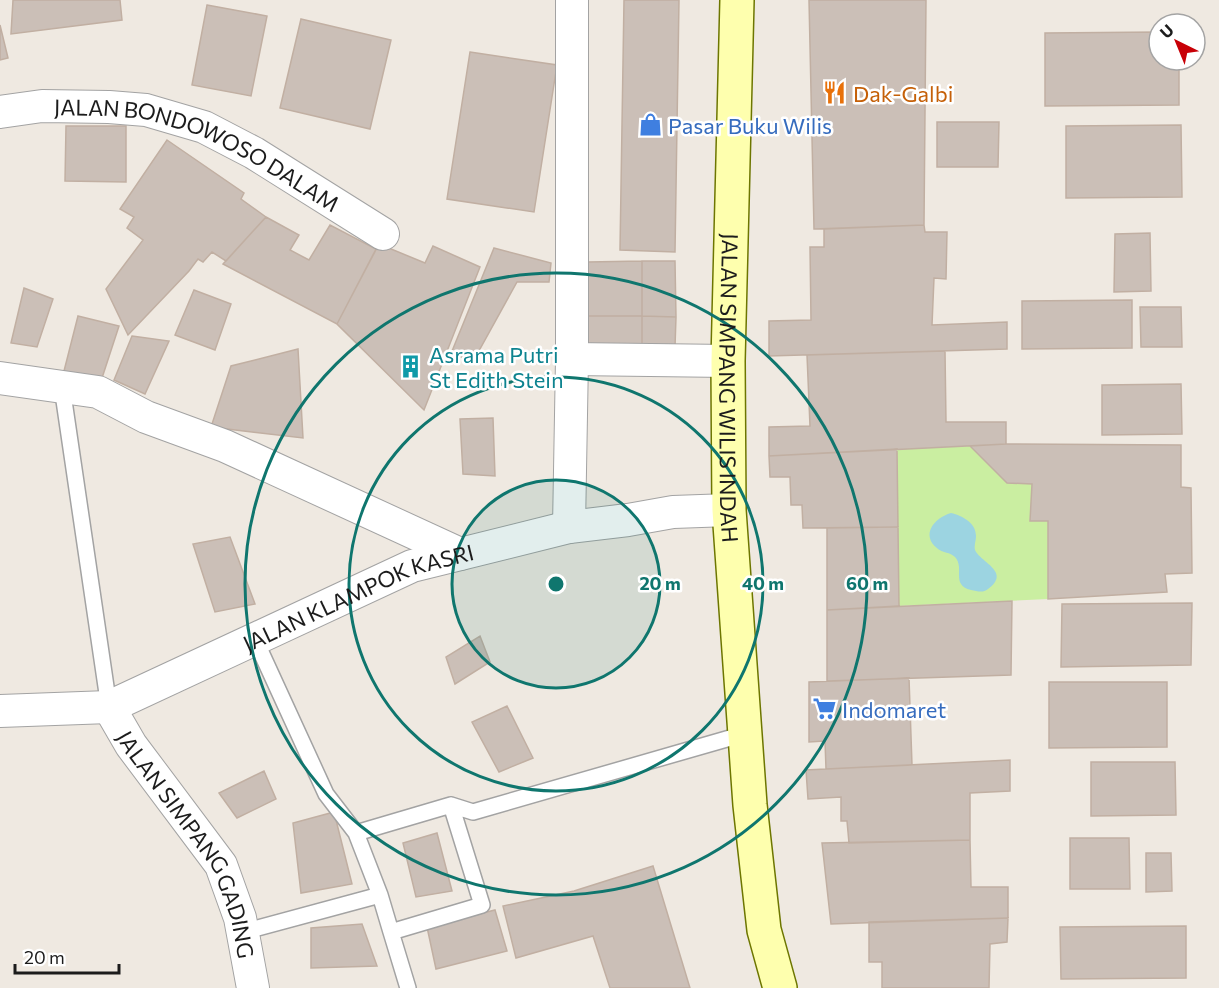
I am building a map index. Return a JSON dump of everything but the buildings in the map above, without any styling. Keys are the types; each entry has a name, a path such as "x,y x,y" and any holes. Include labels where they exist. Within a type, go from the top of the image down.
{"main road":[{"name":"JALAN SIMPANG WILIS INDAH","path":"737,0 728,361 729,510 750,805 764,930 780,988"}],"street":[{"path":"569,527 572,359 572,0"},
{"name":"JALAN BONDOWOSO DALAM","path":"0,112 42,106 109,107 146,110 204,127 254,153 383,234"},
{"path":"572,359 728,361"},
{"path":"0,378 98,392 146,417 225,446 460,554"},
{"name":"JALAN KLAMPOK KASRI","path":"0,711 109,707 412,566 569,527 674,512 729,510"},
{"name":"JALAN SIMPANG GADING","path":"109,707 131,745 221,865 240,918 253,988"}],"lane":[{"path":"62,387 109,707"},
{"path":"255,639 326,794 356,833 380,895 408,988"},
{"path":"356,833 451,805 473,812 744,734"},
{"path":"391,932 482,905 451,805"},
{"path":"243,932 380,895"}],"green space":[{"path":"970,446 1007,482 1032,484 1030,521 1048,521 1048,599 899,606 897,449"}],"water":[{"path":"951,513 964,518 974,527 975,550 996,572 995,583 985,591 976,591 962,586 955,557 938,549 930,538 931,528 935,523"}],"place":[{"name":"Dak-Galbi","path":"835,93"},
{"name":"Pasar Buku Wilis","path":"650,125"},
{"name":"Asrama Putri St Edith Stein","path":"411,367"},
{"name":"Indomaret","path":"824,709"}]}
